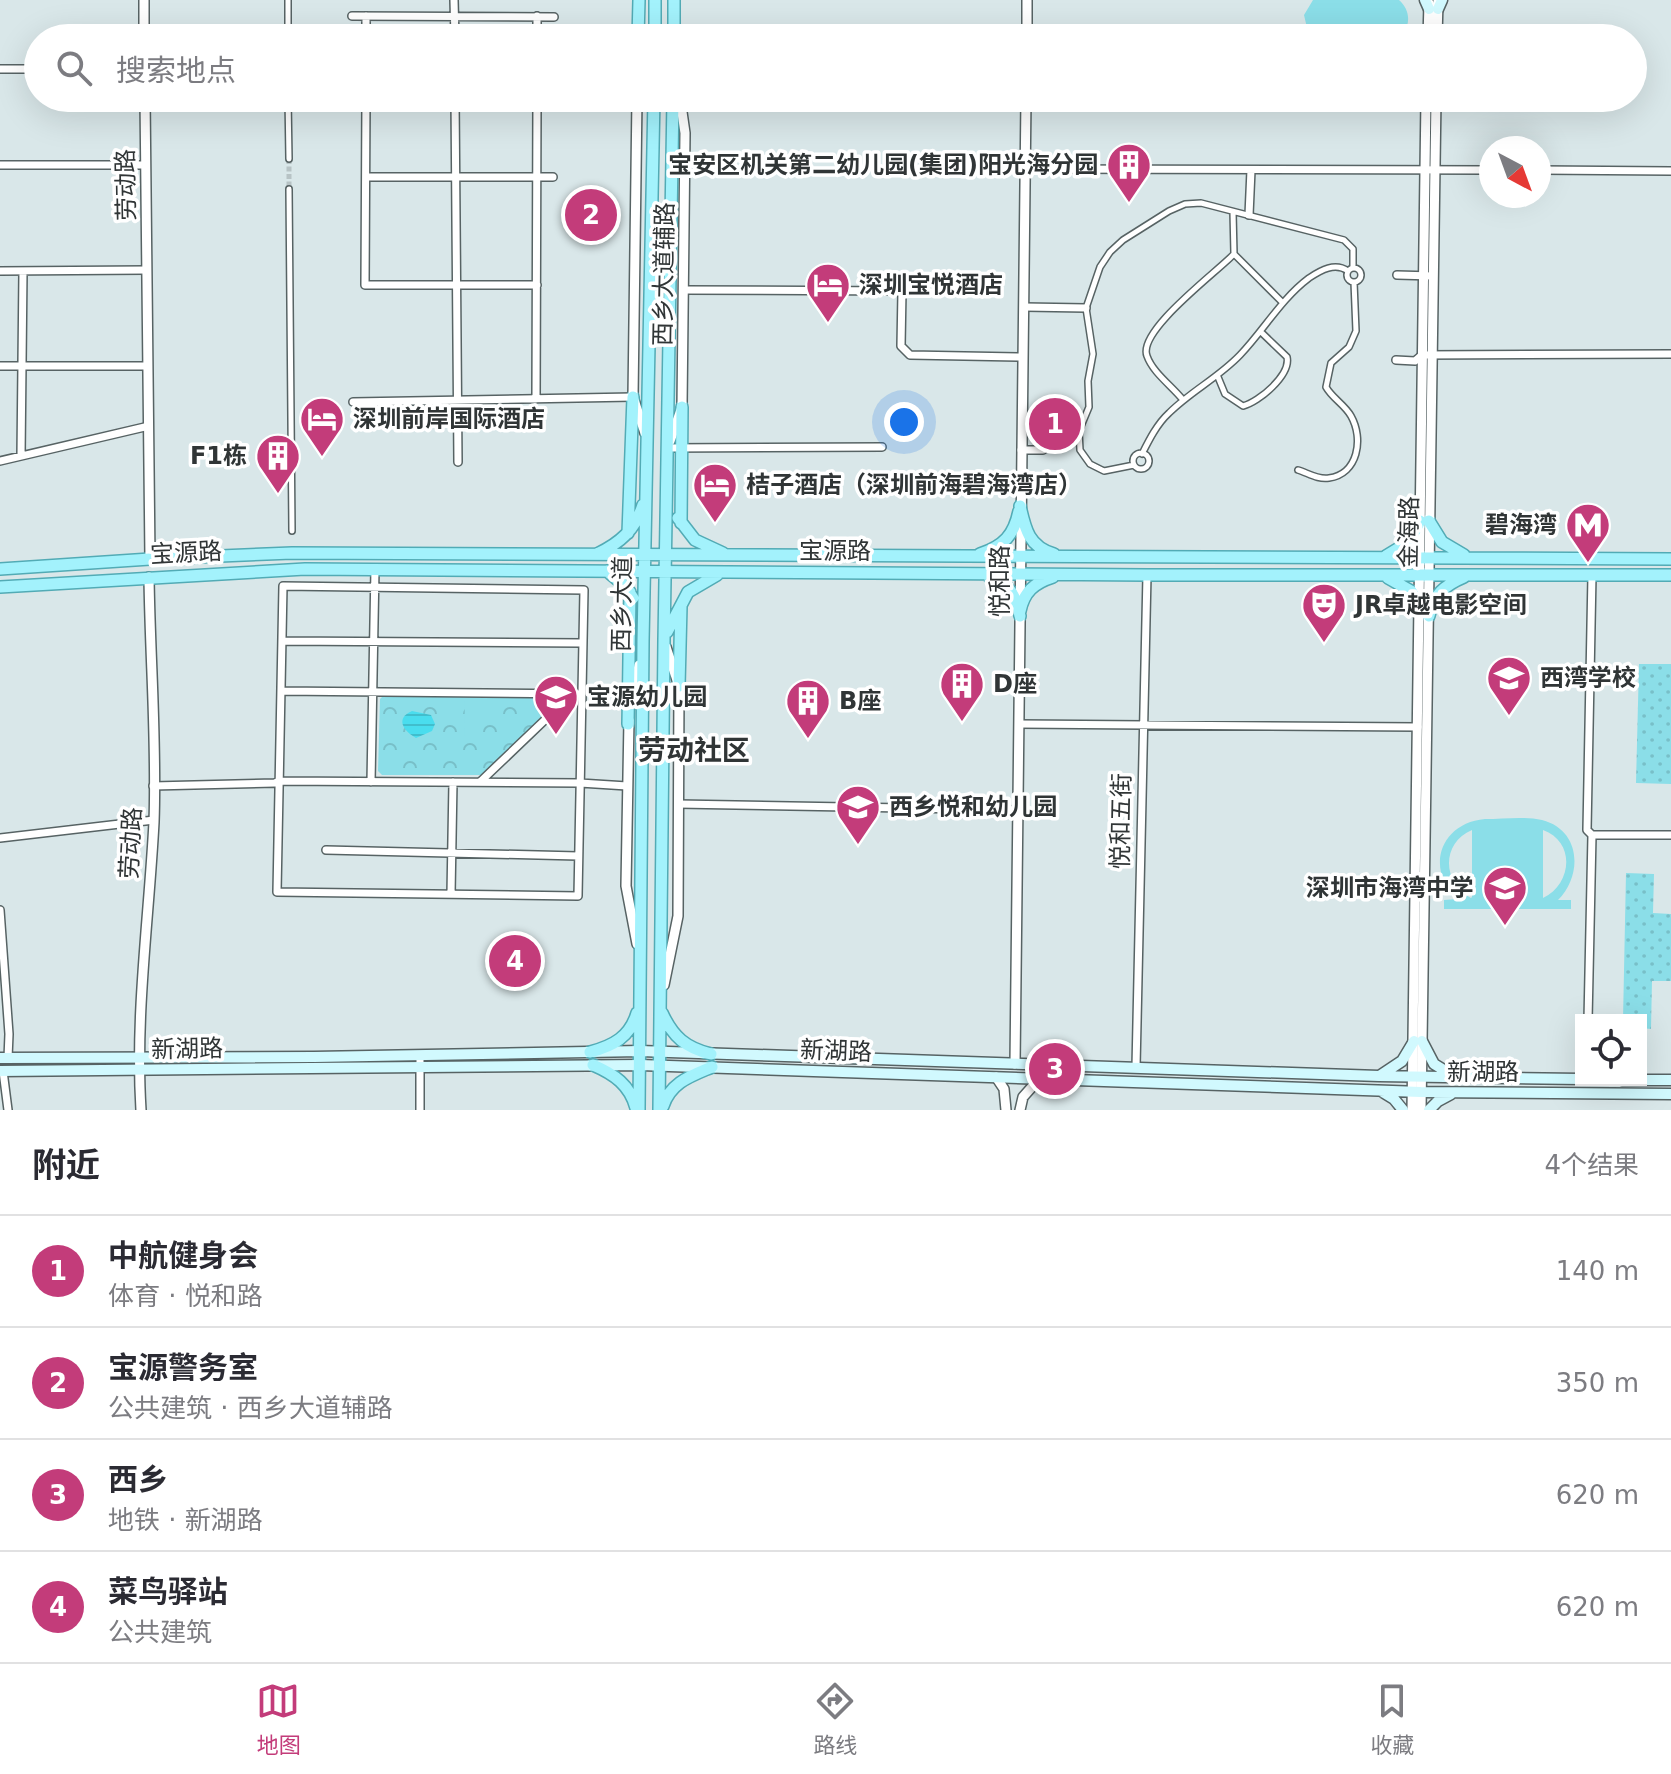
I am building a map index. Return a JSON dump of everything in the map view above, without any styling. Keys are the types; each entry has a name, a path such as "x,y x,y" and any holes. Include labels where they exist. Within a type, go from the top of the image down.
{"main road":[{"path":"638,24 639,0"},
{"path":"653,0 655,24"},
{"path":"674,24 676,0"},
{"name":"西乡大道","path":"638,1110 654,112"},
{"name":"西乡大道","path":"661,1110 664,640 673,112"},
{"path":"628,533 633,397"},
{"path":"681,523 682,407"},
{"path":"667,484 681,523 695,540 739,556"},
{"path":"595,555 628,533 639,517 647,488"},
{"path":"1020,506 1032,542 1045,551 1074,557"},
{"path":"966,558 985,553 1008,540 1020,506"},
{"path":"1368,558 1385,556 1405,547 1425,521 1449,548 1476,558"},
{"name":"宝源路","path":"0,569 292,553 1671,559"},
{"path":"574,570 581,568 583,563 575,555"},
{"name":"宝源路","path":"0,587 305,569 1671,575"},
{"path":"606,571 620,580 630,592 643,642"},
{"path":"664,640 688,592 709,578 741,572"},
{"path":"960,574 987,577 1004,584 1015,596 1020,616"},
{"path":"1020,616 1024,598 1034,586 1050,577 1066,574"},
{"path":"1376,574 1404,585 1424,612 1441,590 1454,581 1472,575"},
{"path":"628,724 630,592"},
{"path":"679,686 682,602"},
{"path":"590,1052 612,1045 624,1036 634,1023 641,1001"},
{"path":"661,1005 677,1039 689,1047 711,1054"},
{"path":"1379,1076 1402,1061 1418,1041 1434,1064 1458,1077"},
{"name":"新湖路","path":"2,1071 138,1070 640,1051 1379,1076 1575,1079"},
{"name":"新湖路","path":"4,1058 139,1056 660,1065 1417,1092 1671,1094"},
{"path":"593,1065 613,1074 623,1083 638,1110"},
{"path":"661,1110 666,1096 675,1085 712,1067"},
{"path":"1647,1080 1671,1080"},
{"path":"1379,1090 1394,1099 1403,1110"},
{"path":"1429,1110 1438,1101 1457,1092"}],"street":[{"path":"144,0 144,24"},
{"path":"288,0 288,24"},
{"path":"454,0 454,24"},
{"path":"1027,0 1027,24"},
{"path":"1430,24 1433,3"},
{"path":"1433,3 1435,24"},
{"path":"352,16 554,17"},
{"path":"366,16 366,24"},
{"path":"537,16 537,24"},
{"path":"0,69 24,69"},
{"name":"劳动路","path":"145,112 150,559"},
{"path":"288,112 289,159"},
{"path":"366,112 365,285 537,285"},
{"path":"455,112 458,462"},
{"path":"536,399 537,112"},
{"name":"西乡大道辅路","path":"637,112 633,397 647,439"},
{"name":"西乡大道辅路","path":"667,448 682,407 685,133 682,112"},
{"name":"悦和路","path":"1015,1064 1026,112"},
{"name":"金海路","path":"1427,112 1430,170"},
{"name":"金海路","path":"1421,1110 1417,1077 1424,558 1430,170 1435,112"},
{"path":"0,165 146,165"},
{"path":"1026,169 1479,170"},
{"path":"1249,215 1251,170"},
{"path":"1551,170 1671,171"},
{"path":"366,177 553,177"},
{"path":"289,189 292,531"},
{"path":"1142,454 1148,458 1147,465 1142,469 1134,465 1104,471 1090,464 1080,450 1079,431 1089,407 1088,381 1093,354 1086,308 1093,282 1110,252 1141,228 1185,204 1201,203 1344,240 1353,249 1348,278 1354,282"},
{"path":"1233,212 1234,254 1283,303"},
{"path":"1183,400 1150,363 1146,345 1180,301 1234,254"},
{"path":"1134,465 1134,458 1142,454 1166,415 1218,377 1261,333 1283,303 1311,277 1326,269 1342,267 1360,274 1354,282"},
{"path":"0,271 147,270"},
{"path":"21,456 23,271"},
{"path":"1397,275 1428,276"},
{"path":"1298,470 1320,478 1331,478 1349,468 1357,456 1356,429 1352,417 1326,387 1331,363 1349,347 1356,331 1354,282"},
{"path":"684,290 902,291 901,346 910,355 1023,357"},
{"path":"1024,307 1086,308"},
{"path":"1218,377 1225,394 1243,406 1255,401 1284,373 1288,367 1287,357 1261,333"},
{"path":"1396,360 1415,361 1427,355 1671,354"},
{"path":"0,366 148,366"},
{"path":"353,402 633,397"},
{"path":"0,461 149,426"},
{"path":"667,448 882,447"},
{"path":"1021,450 1043,450"},
{"path":"371,782 375,569"},
{"name":"悦和五街","path":"1136,1067 1147,575"},
{"path":"1592,575 1587,830 1592,835 1671,835"},
{"name":"劳动路","path":"141,1110 138,1070 154,820 149,577"},
{"path":"283,586 375,587 584,590 578,896 277,892 283,586"},
{"name":"金海路","path":"1418,1041 1418,727 1424,612"},
{"path":"661,1005 678,916 679,686 664,640"},
{"path":"282,641 582,643"},
{"path":"641,968 626,886 628,724 643,642"},
{"path":"281,691 582,694"},
{"path":"480,782 572,694"},
{"path":"1019,724 1418,727"},
{"path":"153,786 279,781 627,786"},
{"path":"451,894 453,782"},
{"path":"678,804 1018,810"},
{"path":"0,838 154,820"},
{"path":"1588,1014 1592,835"},
{"path":"326,850 578,856"},
{"path":"0,910 9,1034 4,1058"},
{"path":"420,1061 420,1110"},
{"path":"2,1071 8,1110"},
{"path":"996,1077 1004,1089 1006,1110"},
{"path":"1020,1110 1023,1097 1039,1079"},
{"name":"金海路","path":"1412,1110 1417,1092"}],"green space":[{"path":"1313,0 1399,0 1407,11 1408,24 1306,24 1304,15"},
{"path":"1639,664 1671,664 1671,784 1636,783"},
{"path":"383,696 553,698 557,702 481,775 382,775 378,771 380,699"},
{"path":"465,699 483,699 483,739 464,739"},
{"path":"1521,818 1555,825 1571,843 1574,854 1572,878 1558,900 1571,900 1571,909 1444,909 1444,900 1457,899 1447,887 1442,874 1442,849 1457,829 1470,822","holes":["1472,830 1472,897 1471,898 1455,883 1449,863 1455,844","1543,830 1561,844 1566,863 1560,883 1543,898"]},
{"path":"1626,873 1654,874 1653,913 1671,914 1671,981 1652,981 1651,1029 1647,1029 1647,1014 1623,1014"}],"shaded area":[{"path":"412,711 431,715 435,724 432,731 416,738 408,732 402,721"}],"tunnel":[{"path":"289,159 289,189"}],"place":[{"name":"宝安区机关第二幼儿园(集团)阳光海分园","path":"1129,204"},
{"name":"宝源警务室","path":"591,215"},
{"name":"深圳宝悦酒店","path":"828,324"},
{"name":"中航健身会","path":"1055,424"},
{"name":"深圳前岸国际酒店","path":"322,458"},
{"name":"F1栋","path":"278,495"},
{"name":"桔子酒店（深圳前海碧海湾店）","path":"715,524"},
{"name":"碧海湾","path":"1588,564"},
{"name":"JR卓越电影空间","path":"1324,644"},
{"name":"西湾学校","path":"1509,717"},
{"name":"D座","path":"962,723"},
{"name":"宝源幼儿园","path":"556,736"},
{"name":"B座","path":"808,740"},
{"name":"西乡悦和幼儿园","path":"858,846"},
{"name":"深圳市海湾中学","path":"1505,927"},
{"name":"菜鸟驿站","path":"515,961"},
{"name":"西乡","path":"1055,1069"}],"district":[{"name":"劳动社区","path":"694,750"}]}
